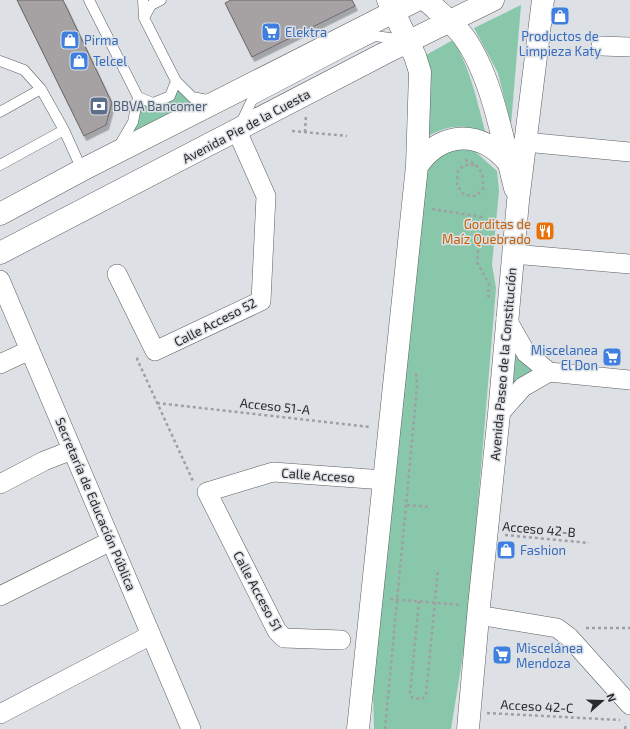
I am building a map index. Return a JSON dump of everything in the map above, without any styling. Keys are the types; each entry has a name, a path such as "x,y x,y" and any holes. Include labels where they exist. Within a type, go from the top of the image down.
{"street":[{"path":"0,214 82,170 217,102 391,6 417,0"},
{"path":"408,41 422,0"},
{"path":"426,0 463,36 473,52 488,88 518,201"},
{"name":"Avenida Pie de la Cuesta","path":"0,253 408,41 493,0"},
{"name":"Avenida Paseo de la Constitución","path":"469,721 478,611 499,414 507,307 518,201 543,0"},
{"path":"358,729 384,480 391,430 417,166 420,72 408,41 391,6"},
{"path":"601,46 630,47"},
{"name":"Calle Acceso 52","path":"155,351 261,301 266,196 237,131"},
{"path":"417,166 423,157 435,147 449,140 459,138 481,141 492,146 508,162"},
{"path":"525,142 630,152"},
{"path":"513,254 630,264"},
{"path":"117,274 155,351"},
{"name":"Secretaría de Educación Pública","path":"0,280 191,729"},
{"path":"507,307 526,352 549,372 630,380"},
{"path":"0,364 30,350"},
{"path":"499,414 523,387 549,372"},
{"path":"0,484 44,461 72,450"},
{"name":"Calle Acceso","path":"207,492 273,472 384,480"},
{"name":"Calle Acceso 51","path":"207,492 277,631 284,638 341,640"},
{"path":"0,596 111,541"},
{"path":"478,611 557,628 569,636 628,712"},
{"path":"0,714 151,635"}],"lane":[{"path":"89,0 138,97 133,122 115,154"},
{"path":"143,0 144,18 176,81 192,97 217,102"},
{"path":"144,18 151,5 161,0"},
{"path":"0,61 24,70 41,90 64,130 82,170"},
{"path":"138,97 153,103 170,96 176,81"},
{"path":"0,112 41,90"},
{"path":"0,165 64,130"}],"path":[{"path":"292,131 347,136"},
{"path":"462,160 468,160 476,165 481,170 484,179 483,189 476,196 464,195 457,185 458,170 465,165 476,165"},
{"path":"431,217 433,202"},
{"path":"432,209 482,217 477,262 489,284 488,296 507,307"},
{"path":"155,351 137,359 198,494 207,492"},
{"path":"385,729 399,600 417,387 416,366"},
{"name":"Acceso 51-A","path":"157,403 391,430"},
{"path":"407,505 430,507"},
{"name":"Acceso 42-B","path":"486,534 589,543"},
{"path":"418,601 410,693 412,698 422,700 426,695 438,570"},
{"path":"372,596 399,600 435,602 478,611"},
{"path":"557,628 630,628"},
{"name":"Acceso 42-C","path":"469,721 628,712"}],"green space":[{"path":"521,5 511,125 498,73 474,28"},
{"path":"453,40 464,61 476,96 485,131 456,127 443,129 428,136 426,55"},
{"path":"176,81 192,97 217,102 115,154 138,97 153,103 170,96"},
{"path":"470,147 497,171 499,191 492,265 496,288 468,624 451,729 374,729 373,691 425,171 440,154"},
{"path":"511,343 536,370 509,390"}],"building":[{"path":"17,0 63,0 112,103 106,125 84,136"},
{"name":"Elektra","path":"231,0 352,0 355,6 252,57 225,3"}],"place":[{"name":"Productos de Limpieza Katy","path":"560,16"},
{"name":"Elektra","path":"271,32"},
{"name":"Pirma","path":"70,40"},
{"name":"Telcel","path":"79,61"},
{"name":"BBVA Bancomer","path":"99,106"},
{"name":"Gorditas de Maíz Quebrado","path":"545,231"},
{"name":"Miscelanea El Don","path":"612,357"},
{"name":"Fashion","path":"506,550"},
{"name":"Miscelánea Mendoza","path":"502,655"}]}
